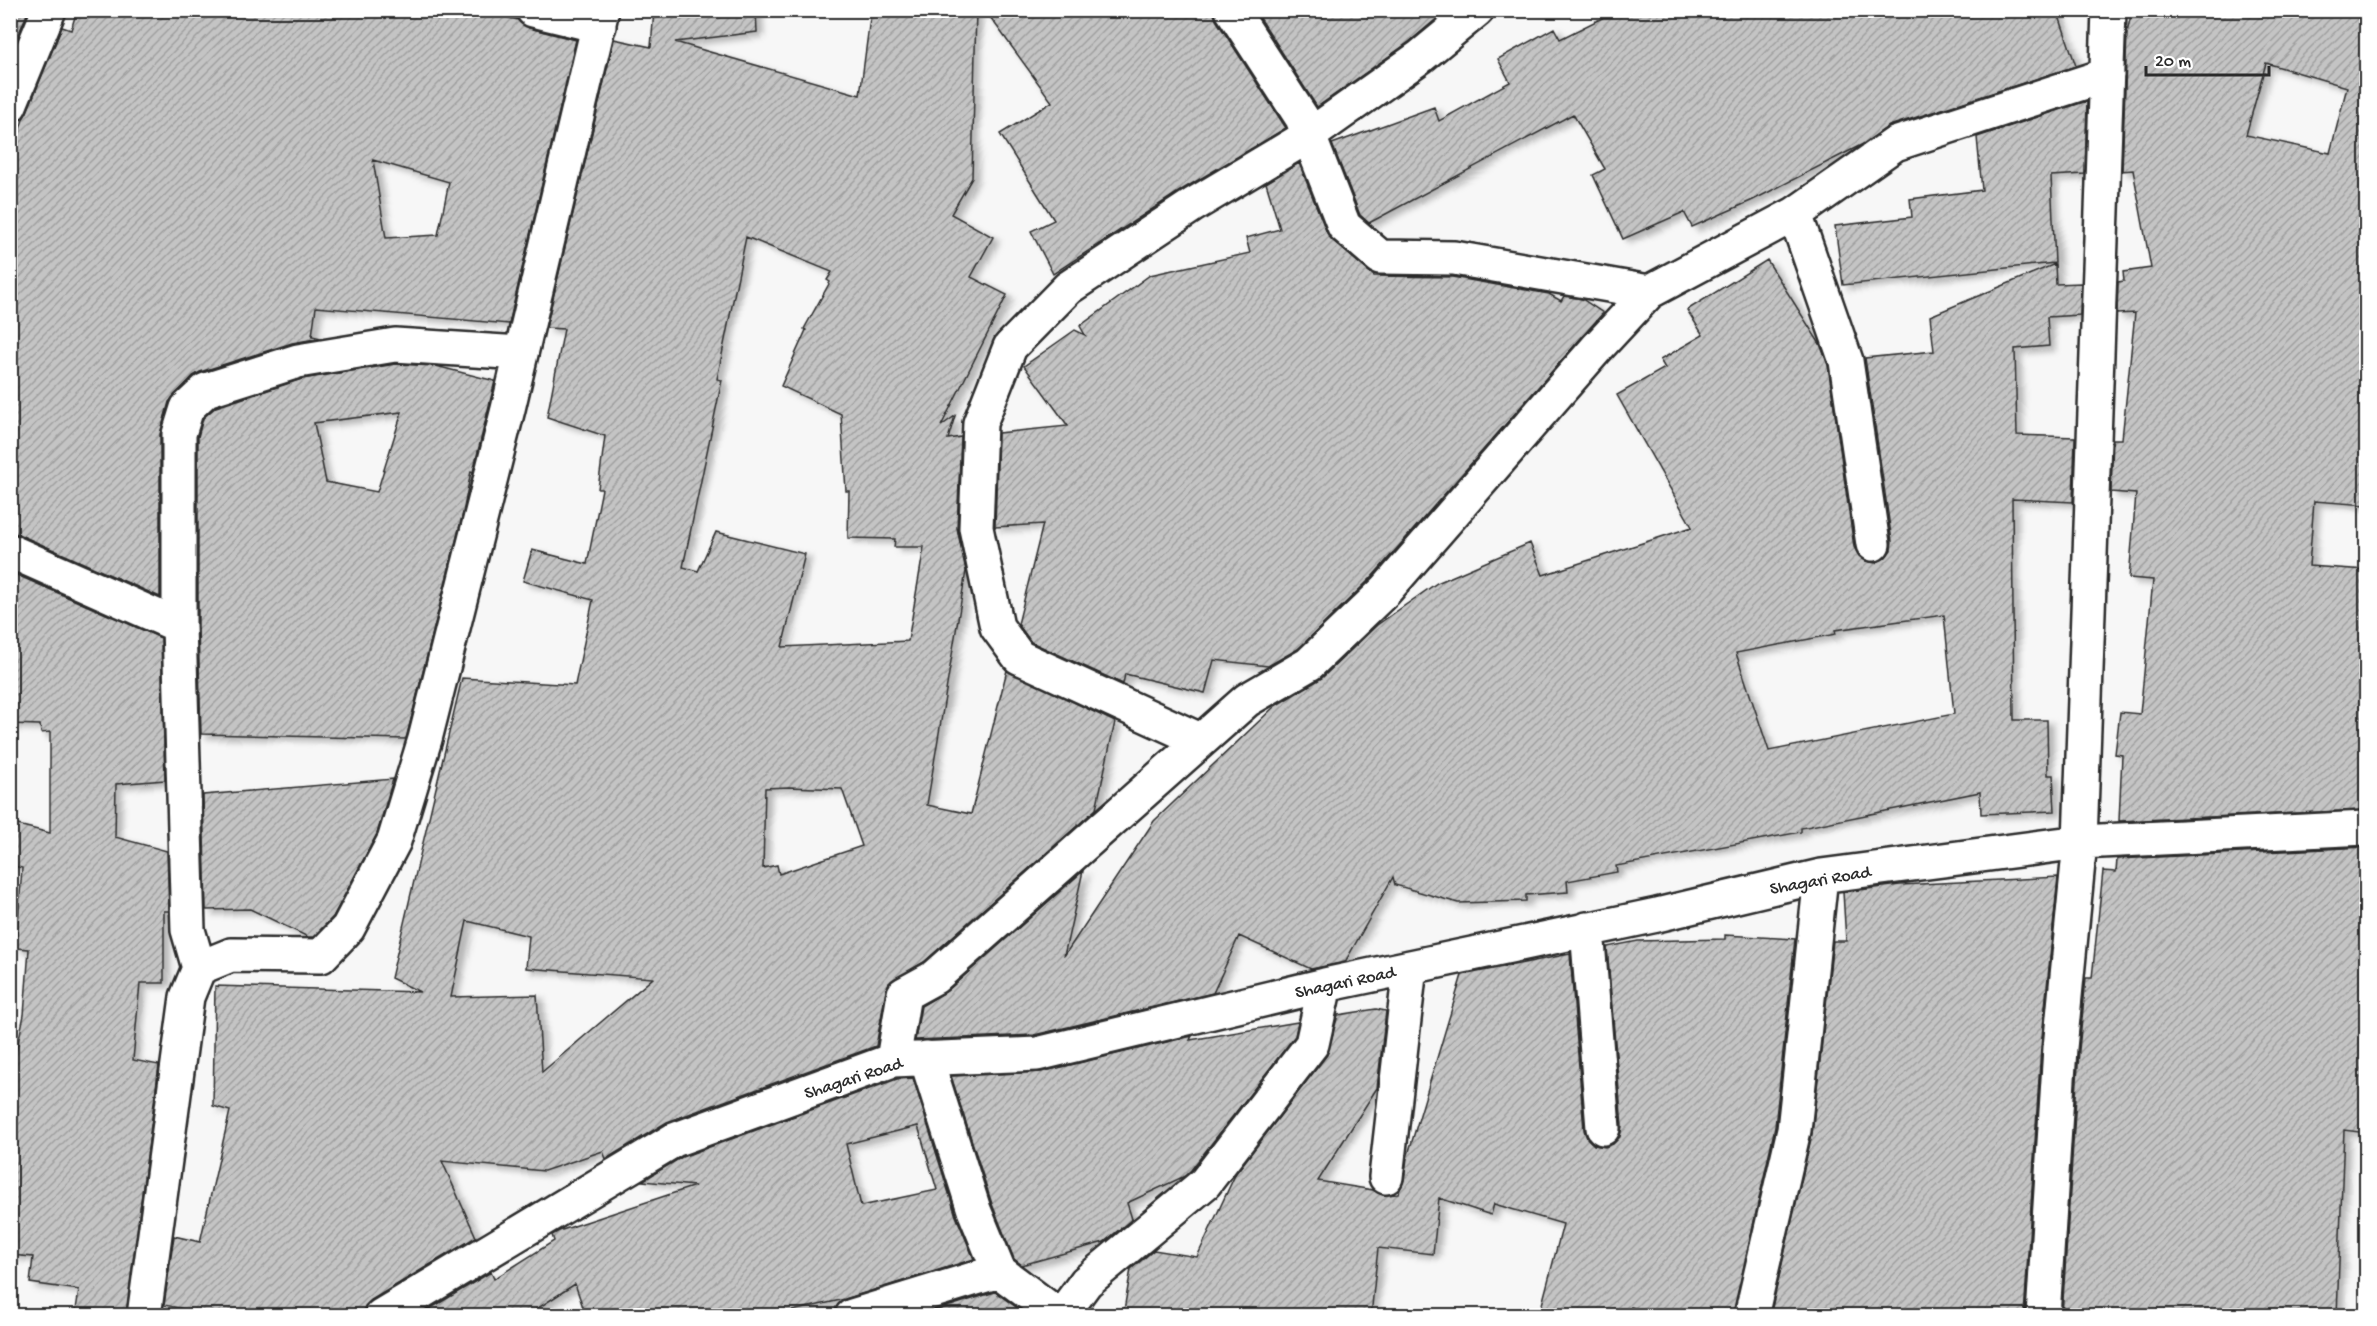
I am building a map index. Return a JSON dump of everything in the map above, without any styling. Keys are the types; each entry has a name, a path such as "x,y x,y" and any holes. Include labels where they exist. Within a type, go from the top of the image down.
{"street":[{"path":"10,105 50,10"},
{"path":"199,968 231,955 321,956 348,928 394,841 425,739 601,18 533,10"},
{"path":"1232,10 1302,118 1344,226 1380,257 1454,258 1649,292"},
{"path":"1200,740 1019,657 997,627 976,528 980,423 1010,347 1068,288 1193,206 1310,135 1420,57 1477,10"},
{"path":"2043,1316 2060,1048 2080,842 2109,10"},
{"path":"893,1060 904,994 934,977 1247,700 1309,664 1386,591 1596,349 1649,292 1795,214 1895,144 2107,75"},
{"path":"1795,214 1846,361 1873,544"},
{"path":"144,1316 187,997 199,968 188,930 179,626 179,434 187,408 206,390 297,361 395,345 521,353"},
{"path":"10,551 179,626"},
{"name":"Shagari Road","path":"381,1316 674,1140 893,1060 1037,1054 1324,985 1657,915 1821,876 2080,842 2367,828"},
{"path":"1751,1316 1794,1130 1821,876"},
{"path":"1587,929 1603,1128"},
{"path":"1386,1178 1410,967"},
{"path":"926,1058 974,1210 999,1271 1060,1316 1086,1282 1205,1182 1312,1044 1324,985"},
{"path":"852,1316 999,1271"}],"building":[{"path":"10,10 27,14 10,54"},
{"path":"77,10 477,10 518,20 529,28 576,40 509,324 316,307 312,336 321,338 292,343 193,376 169,402 160,434 160,597 18,534 10,533 10,162 23,119 62,27 71,30","holes":["373,160 449,182 438,235 386,238"]},
{"path":"654,10 756,10 757,32 675,42 860,95 871,10 976,10 972,178 951,214 993,237 971,277 1007,295 941,426 955,416 948,439 961,437 957,528 966,571 927,805 971,814 1007,670 1115,722 1096,809 924,962 889,983 876,1046 667,1122 606,1159 603,1151 544,1171 442,1161 476,1237 371,1300 365,1306 362,1316 217,1316 164,1305 174,1236 200,1242 230,1111 213,1106 215,986 420,992 391,978 462,678 575,685 593,600 523,581 532,550 587,564 602,489 598,489 605,436 547,417 564,329 546,328 614,39 651,47","holes":["746,237 832,272 827,280 830,282 804,329 806,330 781,386 841,414 846,491 849,491 848,538 895,539 894,547 924,547 908,641 782,647 805,554 716,532 698,571 683,567 722,380 717,379","765,788 842,789 862,846 779,874 777,865 763,868","467,921 529,936 526,968 653,978 542,1072 537,995 451,997"]},
{"path":"985,10 1213,10 1216,20 1286,128 1183,189 1053,274 1031,231 1054,220 1000,134 1052,102"},
{"path":"1255,10 1447,10 1409,42 1317,107"},
{"path":"1618,10 2057,10 2076,66 1889,126 1863,144 1753,200 1692,227 1684,212 1623,239 1593,175 1605,169 1573,114 1369,223 1360,215 1332,144 1434,107 1439,121 1510,82 1498,59 1554,28 1560,39"},
{"path":"2132,10 2367,10 2367,505 2314,501 2309,566 2367,570 2367,810 2119,821 2122,755 2115,754 2120,712 2140,714 2153,580 2129,578 2136,494 2111,492 2113,439 2122,439 2135,313 2117,314 2118,282 2124,281 2123,272 2151,268 2133,170 2122,171 2127,33","holes":["2266,63 2347,87 2330,153 2246,135"]},
{"path":"2087,101 2085,174 2051,176 2055,263 1843,285 1835,226 1912,217 1910,199 1982,190 1977,137"},
{"path":"1299,163 1327,233 1374,276 1452,277 1549,294 1561,301 1564,296 1582,299 1603,313 1371,578 1298,649 1268,666 1214,660 1205,693 1125,674 1123,684 1031,642 1018,624 1043,524 995,527 998,433 1068,426 1024,366 1075,330 1085,335 1080,326 1150,275 1250,253 1246,238 1280,229 1266,183"},
{"path":"1767,260 1820,344 1828,365 1854,547 1859,556 1875,563 1885,558 1891,550 1892,541 1865,358 1934,351 1930,316 2055,264 2056,284 2081,283 2080,315 2047,317 2049,346 2015,349 2017,435 2075,437 2073,502 2012,499 2014,720 2047,720 2048,775 2053,775 2055,811 1981,814 1980,792 1801,828 1801,832 1616,866 1617,872 1567,881 1568,892 1526,895 1526,901 1458,903 1395,885 1393,877 1345,962 1311,969 1239,936 1213,993 1034,1035 915,1040 921,1006 947,991 1083,871 1064,956 1154,821 1275,706 1322,678 1377,625 1437,583 1530,543 1543,575 1692,527 1617,395 1665,368 1660,360 1703,335 1687,310","holes":["1944,615 1954,714 1769,751 1736,653 1836,634 1835,630"]},
{"path":"396,364 436,366 495,381 406,739 201,734 198,626 198,437 203,418 216,407 302,379","holes":["402,412 377,492 326,482 314,423"]},
{"path":"10,572 161,638 165,780 116,784 115,837 167,851 169,911 164,911 164,983 140,983 133,1060 159,1065 126,1316 75,1316 79,1290 30,1283 33,1257 10,1255 10,1081 24,1015 29,949 16,948 22,868 10,865 10,823 50,833 50,732 41,733 40,725 10,724"},
{"path":"393,779 377,834 333,917 313,937 308,937 250,909 206,910 203,795"},
{"path":"2367,847 2367,1133 2344,1130 2337,1316 2062,1316 2079,1050 2086,978 2092,978 2103,871 2116,872 2117,859"},
{"path":"2058,877 2041,1047 2024,1316 1770,1316 1812,1134 1833,941 1846,941 1843,892 1900,885"},
{"path":"1725,935 1795,939 1775,1127 1733,1316 1664,1316 1631,1307 1630,1316 1539,1316 1563,1224 1494,1204 1491,1215 1439,1198 1433,1254 1378,1248 1371,1316 1123,1316 1131,1269 1154,1250 1197,1257 1236,1173 1327,1055 1338,1015 1376,1009 1386,1011 1377,1088 1318,1181 1373,1190 1383,1195 1398,1194 1404,1180 1407,1158 1462,975 1570,954 1584,1130 1587,1138 1594,1145 1605,1147 1613,1144 1620,1137 1622,1126 1607,947 1638,941 1725,939"},
{"path":"1298,1022 1295,1036 1185,1176 1127,1203 1132,1219 1104,1242 1022,1265 1014,1259 992,1204 951,1076 1041,1072 1192,1036 1190,1040"},
{"path":"913,1078 956,1216 974,1259 845,1299 770,1316 586,1316 575,1284 526,1316 418,1316 491,1272 494,1279 554,1241 552,1235 559,1231 695,1186 642,1181 682,1157 897,1079","holes":["918,1126 937,1190 861,1206 846,1144"]},
{"path":"995,1292 1016,1307 1018,1316 918,1316"}]}
